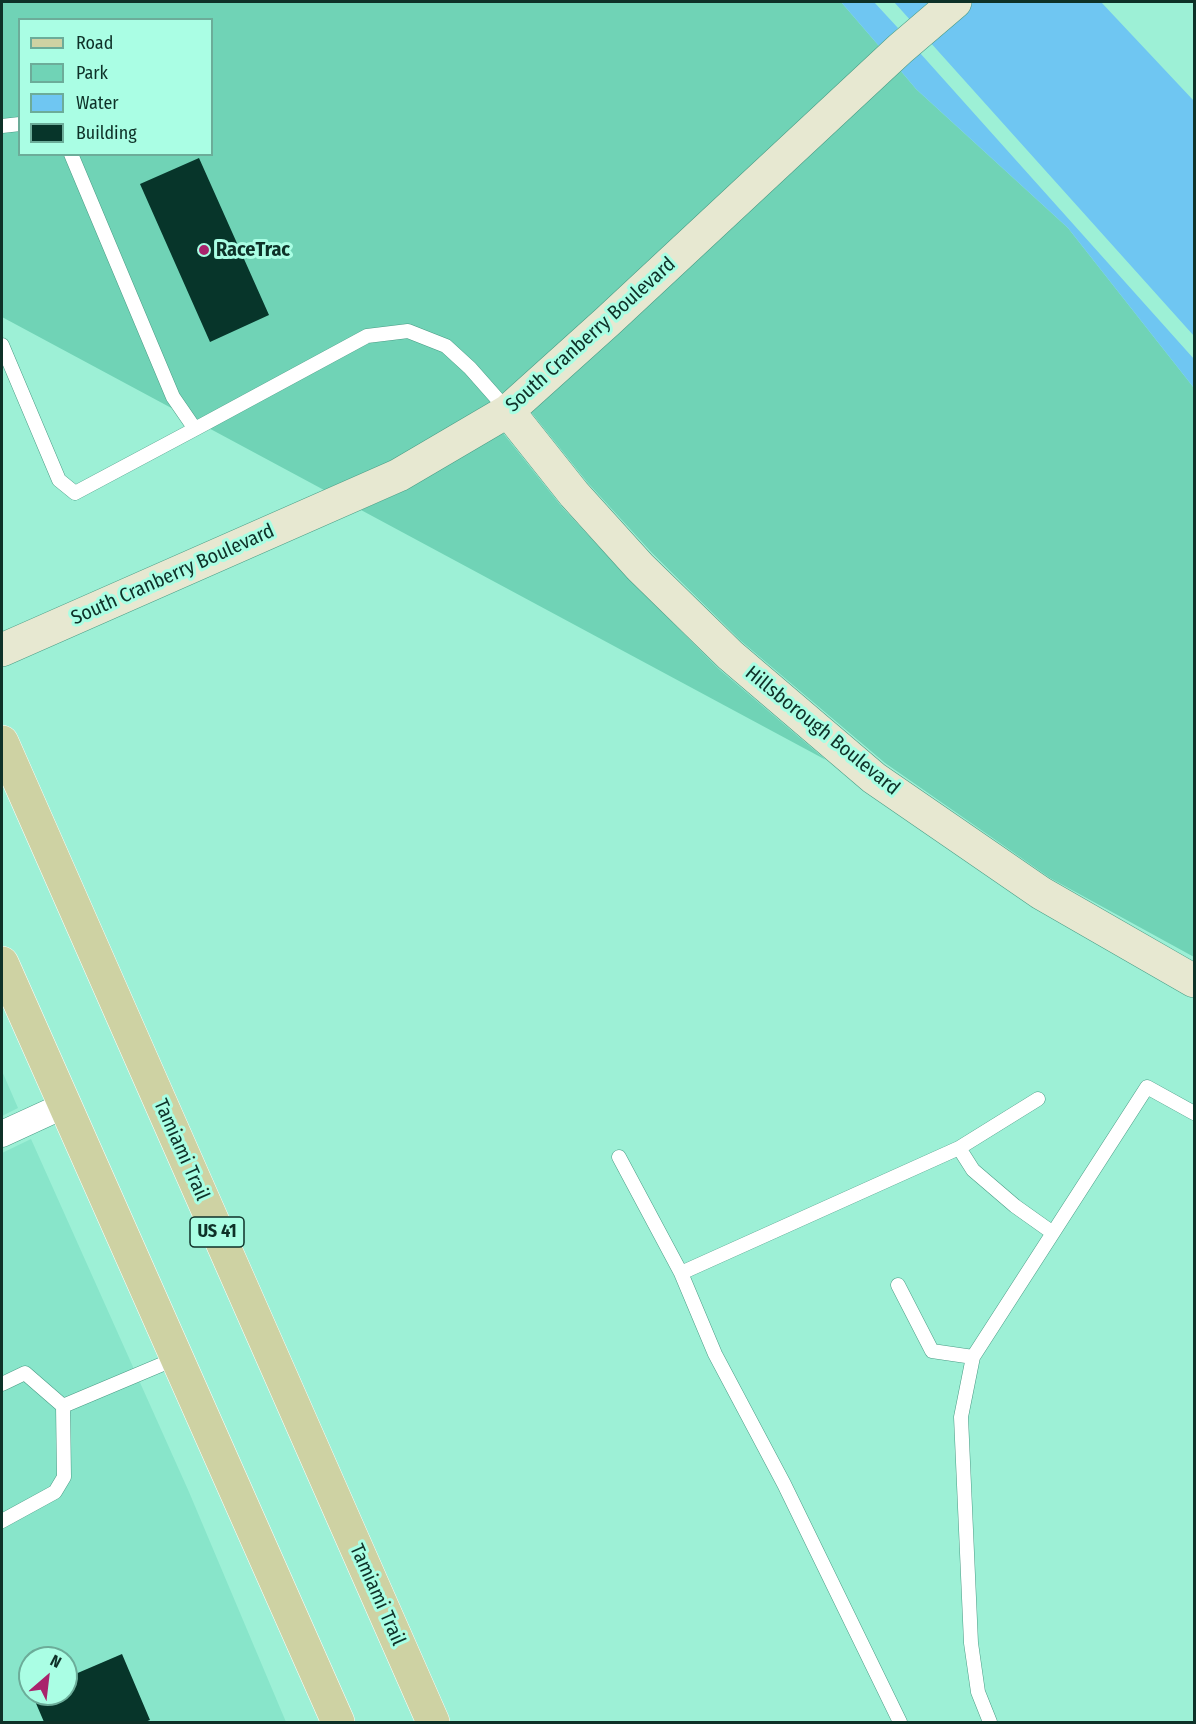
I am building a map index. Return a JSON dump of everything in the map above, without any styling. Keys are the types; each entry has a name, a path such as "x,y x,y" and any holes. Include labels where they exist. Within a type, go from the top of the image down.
{"main road":[{"name":"Tamiami Trail","path":"2,742 433,1722"},
{"path":"2,963 338,1722"}],"street":[{"name":"South Cranberry Boulevard","path":"2,650 399,475 508,411 900,49 955,2"},
{"name":"Hillsborough Boulevard","path":"508,411 574,494 640,567 730,655 874,778 1041,893 1194,981"},
{"path":"2,1134 65,1105"}],"lane":[{"path":"2,126 18,124"},
{"path":"72,156 173,397 195,429"},
{"path":"2,345 58,480 75,494 367,336 408,331 446,346 470,368 508,411"},
{"path":"990,1722 978,1692 971,1643 961,1417 973,1357 1147,1087 1194,1113"},
{"path":"681,1273 959,1148 1038,1099"},
{"path":"959,1148 973,1170 1015,1206 1053,1233"},
{"path":"619,1157 681,1273 715,1354 784,1484 900,1722"},
{"path":"898,1285 932,1351 973,1357"},
{"path":"63,1406 177,1358"},
{"path":"2,1384 25,1373 63,1406 64,1477 56,1492 2,1521"}],"shaded area":[{"path":"2,1071 18,1108 2,1116"},
{"path":"31,1139 189,1492 286,1722 2,1722 2,1153"}],"green space":[{"path":"2,2 841,2 879,46 598,309 499,397 393,460 324,490 2,317"},
{"path":"900,70 916,89 1068,228 1194,388 1194,957 1050,878 885,763 741,641 652,553 587,482 531,412"},
{"path":"503,433 562,507 629,579 719,669 826,760 361,510 406,490"}],"water":[{"path":"841,2 874,2 898,28 879,46"},
{"path":"894,2 1101,2 1194,101 1194,336"},
{"path":"920,53 1194,359 1194,388 1068,228 916,89 900,70"}],"building":[{"name":"RaceTrac","path":"199,158 269,315 210,342 140,184"},
{"path":"122,1654 150,1720 145,1722 44,1722 37,1706 78,1706 78,1673"}],"place":[{"name":"RaceTrac","path":"204,250"}]}
